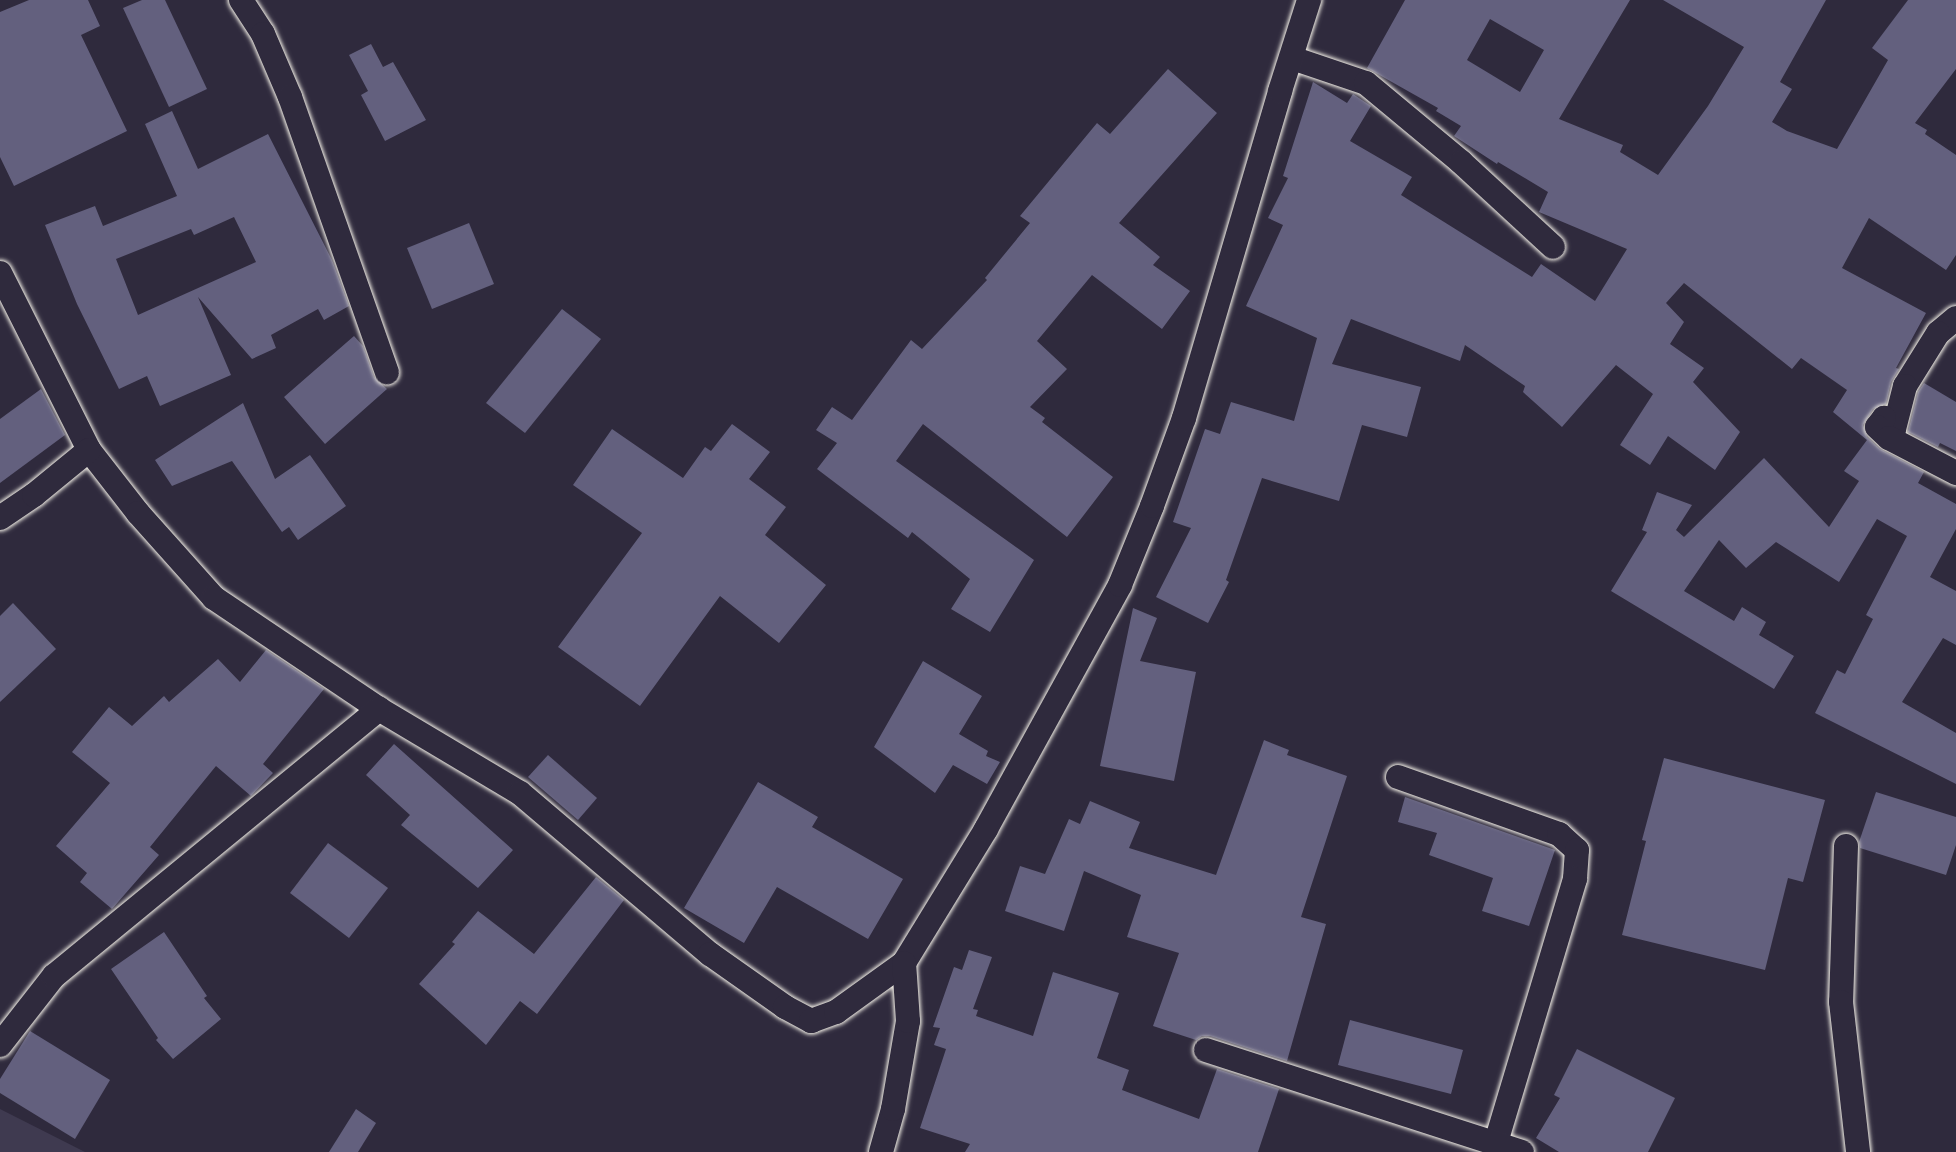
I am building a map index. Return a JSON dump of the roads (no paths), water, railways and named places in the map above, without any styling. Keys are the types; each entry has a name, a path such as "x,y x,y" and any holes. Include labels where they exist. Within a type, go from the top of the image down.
{"street":[{"path":"241,0 263,34 290,97 387,372"},
{"path":"0,273 89,450 138,513 214,598 380,709 520,793 710,954 785,1007 811,1021 836,1012 904,963 986,829 1120,585 1184,418 1309,0"},
{"path":"1292,58 1366,83 1461,162 1553,247"},
{"path":"1956,318 1938,333 1905,386 1894,429 1884,418 1877,427 1889,438 1956,473"},
{"path":"0,518 34,495 89,450"},
{"path":"0,1045 54,976 380,709"},
{"path":"1398,777 1559,834 1577,850 1575,879 1496,1142"},
{"path":"1846,846 1840,1002 1858,1152"},
{"path":"881,1152 893,1109 908,1022 904,963"},
{"path":"1206,1050 1522,1152"}]}
